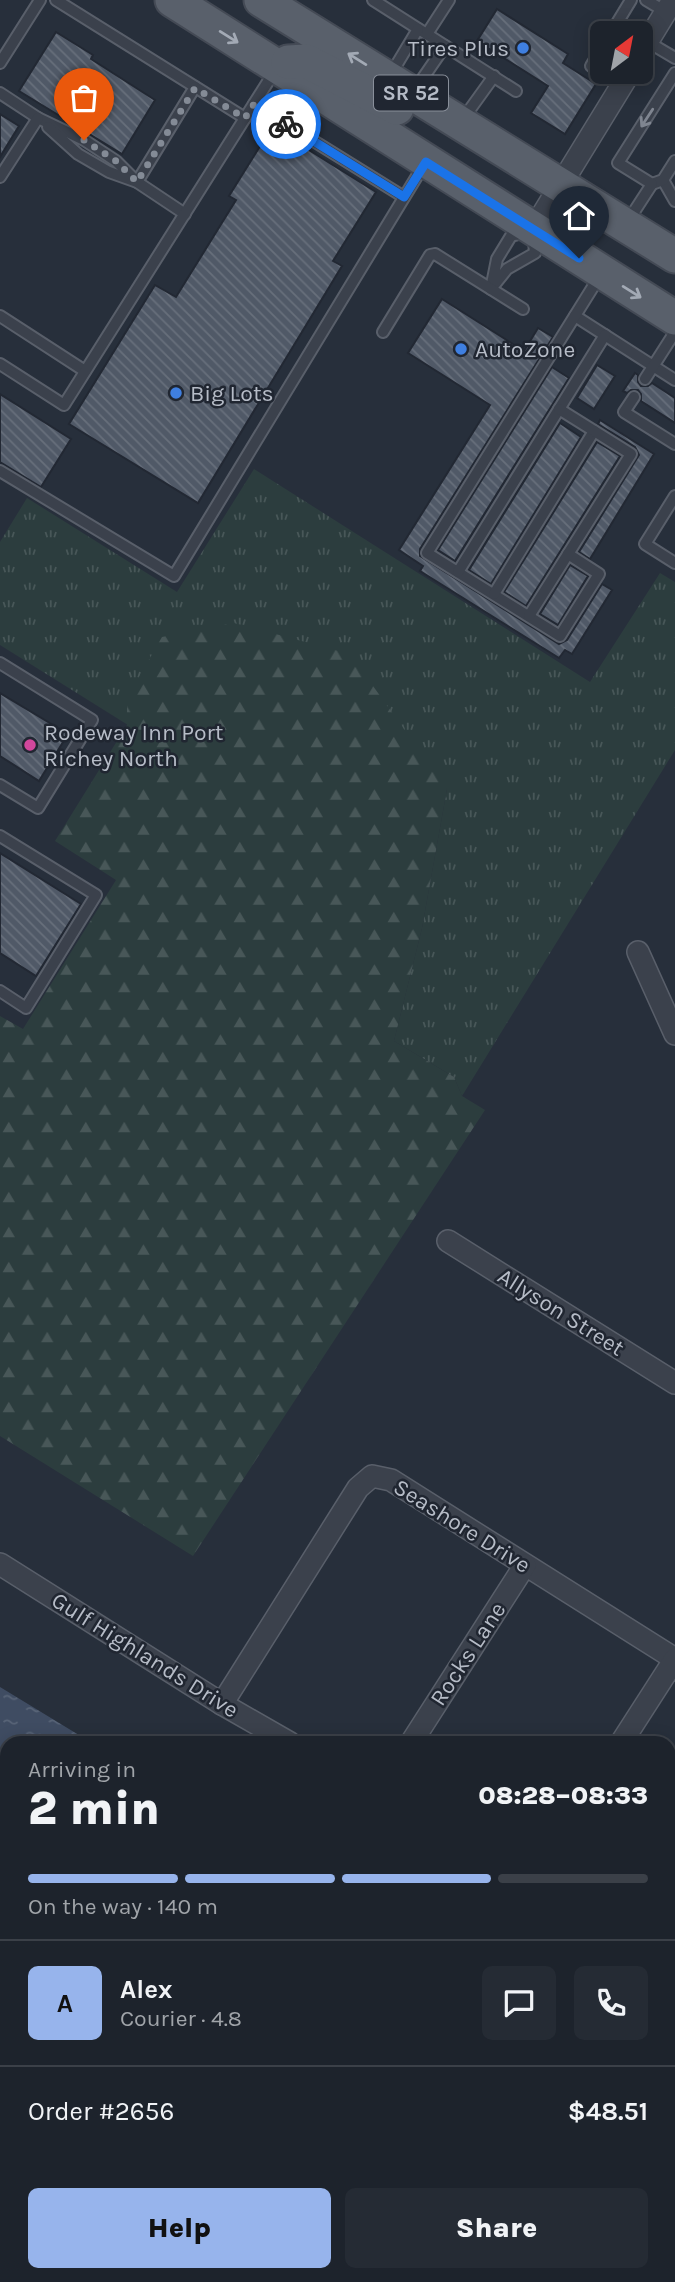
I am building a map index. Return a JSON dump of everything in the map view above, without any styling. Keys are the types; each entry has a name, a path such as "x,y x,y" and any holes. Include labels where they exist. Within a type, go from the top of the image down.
{"main road":[{"name":"SR 52","path":"172,0 675,318"},
{"name":"SR 52","path":"261,0 400,86 458,126 496,146 675,256"},
{"path":"277,67 292,60 306,61 450,136 496,146"}],"street":[{"path":"653,33 669,6"},
{"path":"533,230 622,84"},
{"path":"638,952 675,1034"},
{"name":"Allyson Street","path":"447,1241 675,1383"},
{"name":"Seashore Drive","path":"222,1704 358,1488 372,1476 391,1480 675,1659"},
{"name":"Gulf Highlands Drive","path":"0,1564 222,1704 278,1736"},
{"name":"Rocks Lane","path":"416,1736 525,1566"},
{"path":"626,1736 675,1659"}],"lane":[{"path":"0,63 40,0"},
{"path":"56,0 245,118"},
{"path":"373,0 516,90"},
{"path":"400,86 423,32 449,0"},
{"path":"618,21 631,0"},
{"path":"646,0 669,6"},
{"path":"400,86 445,46"},
{"path":"653,51 675,58"},
{"path":"0,364 64,405 277,67"},
{"path":"675,74 618,163 657,182 675,201"},
{"path":"458,126 494,76"},
{"path":"137,182 195,88"},
{"path":"0,93 38,118 78,153 108,172 137,182 185,214"},
{"path":"254,104 404,197"},
{"path":"0,177 38,118"},
{"path":"625,226 675,161"},
{"path":"0,471 174,576 426,162"},
{"path":"533,230 536,253 507,269 491,289 497,259 510,236 533,230"},
{"path":"383,332 430,255 435,254 523,309"},
{"path":"568,554 599,574 560,636 427,553 602,273"},
{"path":"0,316 85,371"},
{"path":"575,316 675,380"},
{"path":"645,379 675,332"},
{"path":"458,572 605,335"},
{"path":"634,397 624,412 675,444"},
{"path":"529,616 631,454 559,409"},
{"path":"494,594 594,431"},
{"path":"675,496 645,544 675,563"},
{"path":"0,663 92,720 38,808 0,785"},
{"path":"0,836 96,895 26,1008 0,991"}],"green space":[{"path":"254,469 590,682 660,573 675,582 675,750 462,1096 454,1077 394,1041 422,928 447,789 127,698 128,725 0,645 0,542 27,498 177,592"},
{"path":"234,623 350,654 447,789 422,928 394,1041 454,1077 462,1096 485,1110 193,1556 0,1436 0,1016 23,1029 116,880 55,841 127,725 127,698 162,637"}],"water":[{"path":"0,1687 80,1736 0,1736"}],"building":[{"path":"497,9 568,54 563,63 590,80 590,84 596,84 565,134 531,113 548,86 477,41"},
{"path":"56,32 93,55 91,59 155,100 122,154 19,91"},
{"path":"0,114 19,126 0,157"},
{"path":"272,127 376,192 333,261 342,266 198,503 69,424 155,285 176,297 236,200 229,196"},
{"path":"442,299 524,351 538,328 553,337 420,549 420,556 559,644 567,640 602,584 612,590 572,654 565,650 559,658 420,571 423,566 399,550 490,405 408,353"},
{"path":"597,365 615,376 594,409 577,398"},
{"path":"552,367 569,378 455,561 438,550"},
{"path":"635,373 641,386 652,383 675,398 675,423 641,401 638,390 627,393 623,391"},
{"path":"0,394 71,439 41,487 0,462"},
{"path":"600,420 654,454 590,559 579,552 639,455 635,447 598,424"},
{"path":"560,423 581,437 491,584 469,570"},
{"path":"597,442 620,456 526,606 504,592"},
{"path":"570,565 588,576 558,625 540,614"},
{"name":"Rodeway Inn Port Richey North","path":"0,693 68,734 39,781 0,756"},
{"path":"0,853 81,904 36,976 0,953"}],"way so far":[{"path":"84,140 116,161 137,182 195,88 245,118 254,104 286,124"}],"place":[{"name":"Tires Plus","path":"523,48"},
{"name":"AutoZone","path":"461,349"},
{"name":"Big Lots","path":"176,393"},
{"name":"Rodeway Inn Port Richey North","path":"30,745"}],"route":[{"path":"286,124 404,197 426,162 579,258"}]}
